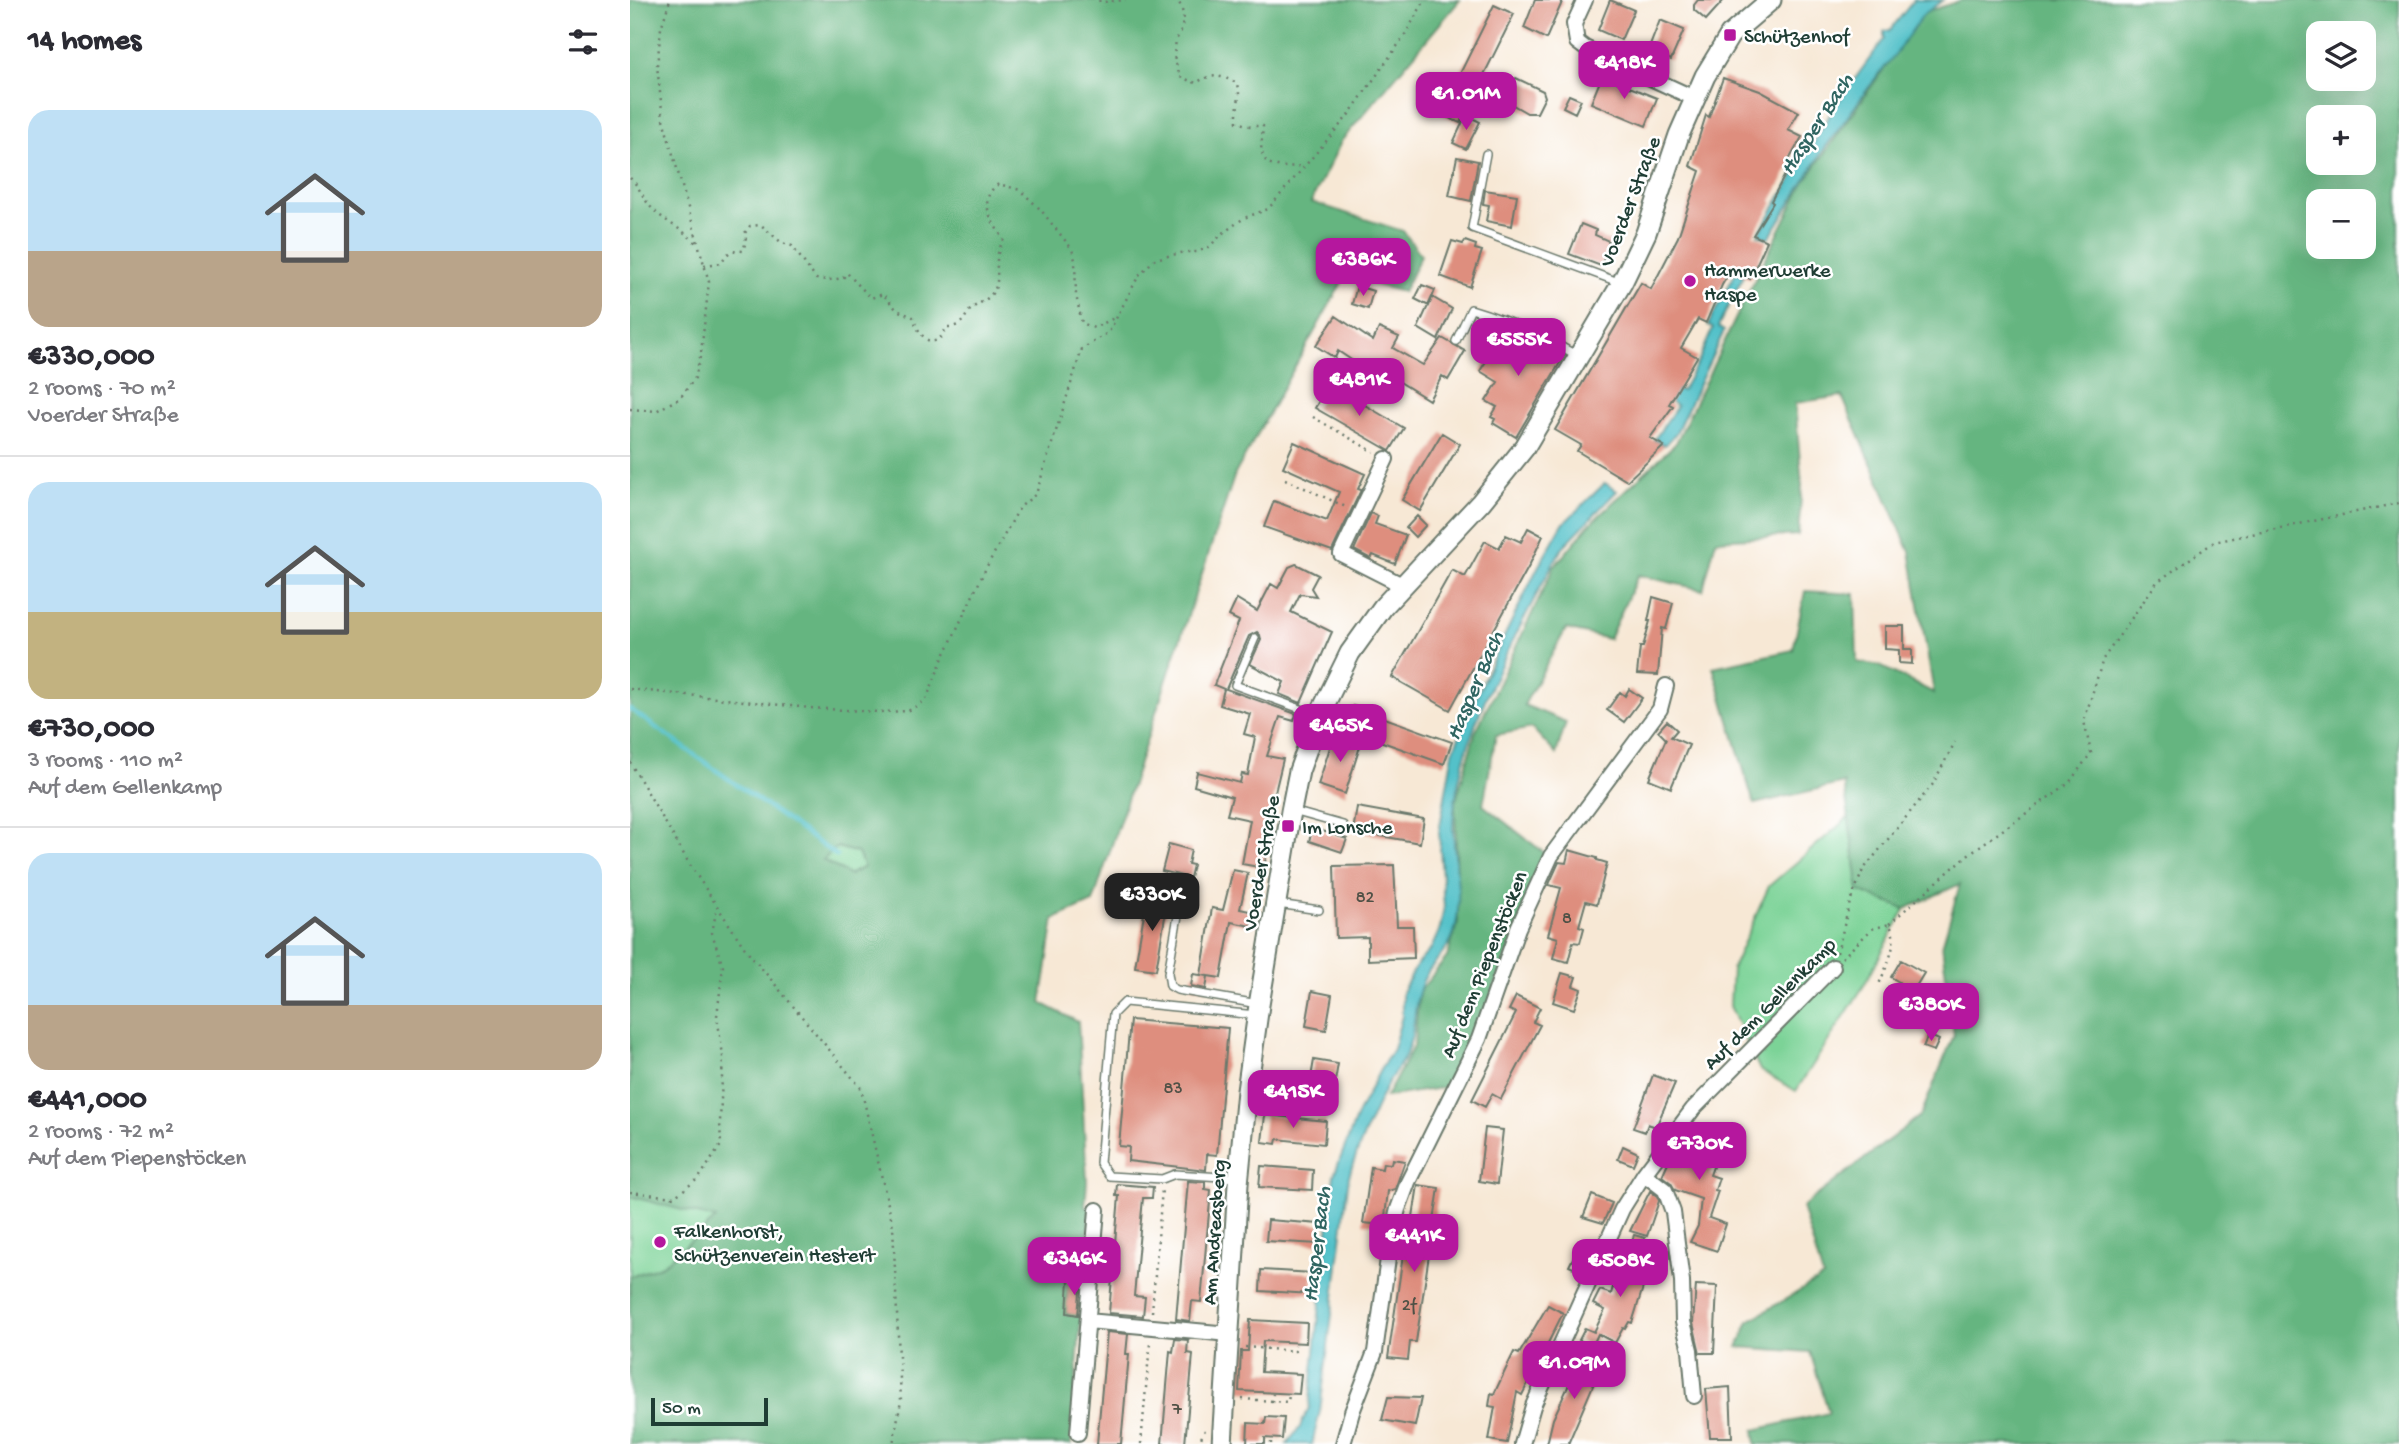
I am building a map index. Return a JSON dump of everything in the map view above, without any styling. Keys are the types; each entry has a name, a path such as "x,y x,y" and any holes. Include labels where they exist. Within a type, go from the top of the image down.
{"main road":[{"name":"Voerder Straße","path":"1247,1091 1291,811 1299,771 1319,715 1350,653 1402,585 1481,502 1514,462 1622,283 1646,233 1694,98 1730,35 1771,0"},
{"name":"Am Andreasberg","path":"1222,1444 1238,1178 1247,1091"}],"street":[{"path":"1585,0 1574,24 1577,42 1694,98"},
{"path":"1386,459 1341,554 1402,585"},
{"name":"Auf dem Piepenstöcken","path":"1343,1444 1375,1352 1391,1237 1408,1182 1479,1039 1518,928 1551,856 1660,709 1666,685"},
{"name":"Auf dem Gellenkamp","path":"1522,1444 1533,1406 1622,1209 1644,1174 1693,1109 1833,967"},
{"path":"1644,1174 1665,1190 1673,1212 1682,1281 1683,1322 1690,1350 1694,1396"},
{"path":"1078,1433 1097,1210"},
{"name":"Am Andreasberg","path":"1088,1321 1228,1340"}],"lane":[{"path":"1486,154 1472,228 1622,283"},
{"path":"1456,341 1471,309 1505,319 1548,338 1579,357"},
{"path":"1255,638 1235,685 1369,736"},
{"path":"1291,811 1343,825"},
{"path":"1275,904 1319,910"},
{"path":"1179,911 1168,973 1170,986 1258,1010"},
{"path":"1238,1178 1175,1174 1162,1179 1108,1176 1100,1163 1114,1014 1125,1002 1258,1010"}],"path":[{"path":"630,409 656,411 680,398 695,378 701,352 709,282 661,106 657,66 661,28 670,0"},
{"path":"1099,0 1126,0"},
{"path":"1174,0 1179,2 1184,16 1174,57 1180,77 1195,83 1206,76 1225,77 1238,84 1240,95 1236,111 1237,122 1264,126 1261,151 1268,163 1281,167 1305,166"},
{"path":"630,689 810,708 879,712 908,711 926,700 987,566 1020,507 1035,494 1082,349 1109,332 1139,275 1155,259 1197,252 1209,247 1244,218 1268,209 1347,117 1404,38 1425,0"},
{"path":"630,178 662,217 687,234 698,246"},
{"path":"704,265 721,263 727,253 733,250 743,251 745,233 750,226 761,225 782,243 792,246 802,256 816,279 844,278 847,273 871,298 883,294 897,310 913,317 918,331 925,338 940,339 947,327 961,324 968,310 986,300 997,285 997,257 1004,239 986,206 992,188 999,184 1020,190 1040,209 1072,249 1076,295 1082,323 1094,328 1117,316"},
{"path":"1312,418 1386,459"},
{"path":"1285,480 1359,513"},
{"name":"Auf dem Gellenkamp","path":"1833,967 1872,929 1889,924 1970,853 2069,783 2091,753 2084,721 2103,659 2157,582 2214,542 2399,503"},
{"path":"1833,967 1850,902 1863,870 1933,785 1955,742"},
{"path":"630,762 690,865 744,947 861,1088 893,1226 901,1401 893,1444"},
{"path":"630,1192 674,1197 699,1178 721,1145 723,1055 717,1016 723,967 712,933 717,907"},
{"path":"1878,987 1895,941 1894,931 1889,924"},
{"path":"1228,1340 1264,1345 1281,1351 1295,1351 1295,1345"},
{"path":"1281,1351 1282,1345"},
{"path":"1272,1402 1273,1394"},
{"path":"1225,1397 1288,1402 1289,1395"}],"green space":[{"path":"630,0 1460,0 1342,140 1311,202 1403,231 1421,255 1403,292 1345,277 1235,474 1093,902 1054,919 1041,1003 1078,1022 1087,1181 1085,1207 1090,1208 1084,1280 1068,1279 1066,1314 1081,1315 1071,1444 630,1444 630,1277 663,1265 716,1219 630,1196","holes":["837,847 858,853 864,867 849,875 823,860"]},
{"path":"1962,0 2399,0 2399,1444 1756,1444 1754,1430 1829,1413 1810,1352 1738,1347 1749,1321 1823,1277 1802,1207 1921,1115 1954,1035 1942,946 1960,884 1905,909 1859,891 1844,783 1754,804 1713,667 1793,650 1805,591 1855,594 1857,662 1880,666 1934,693 1910,552 1842,396 1795,403 1802,485 1798,535 1716,540 1703,590 1638,575 1609,639 1566,629 1524,705 1566,722 1556,754 1532,728 1496,735 1483,805 1547,855 1474,1039 1447,1087 1386,1097 1414,1045 1419,992 1447,957 1458,922 1455,804 1475,733 1554,567 1588,526 1676,443 1803,184 1923,13"},
{"path":"1849,817 1859,891 1905,909 1863,987 1796,1091 1760,1070 1730,1006 1732,969 1769,886"},
{"path":"837,847 858,853 864,867 849,875 823,860"},
{"name":"Falkenhorst, Schützenverein Hestert","path":"630,1196 717,1219 663,1265 630,1277"}],"water":[{"path":"1914,0 1943,0 1923,15 1874,80 1823,151 1769,238 1758,235 1835,106 1884,39 1884,31 1890,30"},
{"path":"1736,272 1744,275 1718,327 1724,331 1676,433 1665,445 1654,440 1677,406 1663,397 1669,385 1682,391 1713,328 1708,325"},
{"path":"1605,483 1617,491 1563,547 1551,567 1493,681 1470,741 1461,771 1453,817 1458,895 1454,934 1420,988 1409,1046 1377,1106 1349,1176 1320,1411 1312,1444 1287,1444 1300,1427 1309,1408 1334,1175 1358,1113 1393,1049 1402,1016 1402,992 1418,963 1431,949 1440,929 1444,907 1439,832 1453,751 1487,672 1537,569 1562,525"}],"building":[{"path":"1535,0 1563,0 1546,39 1524,28"},
{"path":"1610,0 1634,10 1621,40 1598,30"},
{"path":"1698,0 1724,0 1706,20 1694,10"},
{"path":"1494,5 1514,14 1460,123 1440,114"},
{"path":"1660,20 1684,30 1671,60 1648,51"},
{"path":"1602,76 1657,98 1646,126 1591,103"},
{"path":"1516,78 1543,91 1545,97 1537,113 1527,113 1508,102"},
{"name":"Hammerwerke Haspe","path":"1723,78 1760,91 1799,112 1788,130 1802,137 1789,160 1792,162 1771,201 1773,203 1753,235 1767,241 1750,279 1732,268 1706,323 1698,319 1681,348 1697,357 1669,404 1673,406 1650,438 1664,446 1627,481 1577,451 1581,445 1555,430 1641,283 1651,289 1678,237 1700,171 1690,166 1706,115 1709,117"},
{"path":"1569,95 1581,100 1575,113 1563,107"},
{"path":"1466,115 1480,122 1466,149 1453,143"},
{"path":"1457,157 1478,161 1471,201 1449,196"},
{"path":"1485,190 1517,195 1512,226 1486,221 1489,205 1483,204"},
{"path":"1581,224 1596,230 1595,235 1611,242 1601,266 1569,254"},
{"path":"1452,241 1463,244 1465,241 1476,245 1475,249 1482,251 1470,287 1440,276"},
{"path":"1422,285 1435,290 1429,306 1415,299"},
{"path":"1357,286 1373,291 1368,309 1352,304"},
{"path":"1432,297 1452,309 1438,340 1418,328"},
{"path":"1336,316 1373,341 1379,328 1399,337 1393,348 1423,365 1442,338 1465,351 1448,380 1442,376 1429,400 1374,366 1371,373 1338,351 1335,358 1316,346"},
{"path":"1507,328 1564,356 1516,437 1493,423 1495,419 1491,417 1497,407 1486,401 1498,382 1480,371"},
{"path":"1329,384 1404,428 1390,451 1315,408"},
{"path":"1442,433 1460,444 1420,511 1402,500"},
{"path":"1294,442 1365,474 1358,489 1361,490 1332,551 1264,527 1274,501 1327,521 1339,492 1283,467"},
{"path":"1371,513 1378,516 1375,524 1406,535 1395,564 1373,555 1371,559 1354,550"},
{"path":"1417,516 1426,525 1415,537 1406,528"},
{"path":"1528,528 1543,536 1450,710 1392,677 1452,570 1465,577 1485,541 1499,548 1506,535 1521,542"},
{"path":"1296,564 1318,575 1311,588 1316,596 1300,594 1291,612 1332,632 1301,703 1279,694 1284,682 1250,664 1261,640 1257,632 1249,636 1226,689 1296,714 1294,721 1280,717 1267,756 1283,759 1264,838 1269,839 1264,868 1242,864 1250,820 1227,815 1232,797 1194,786 1197,772 1240,783 1242,774 1248,775 1255,737 1244,734 1250,714 1220,705 1224,689 1214,685 1239,621 1229,616 1237,599 1257,611 1271,584 1278,588 1289,567"},
{"path":"1653,597 1673,603 1666,629 1662,628 1658,675 1637,674 1640,647 1643,647 1650,621"},
{"path":"1885,626 1904,626 1904,649 1912,649 1912,664 1899,663 1899,650 1885,649"},
{"path":"1629,689 1642,698 1624,722 1607,710 1620,692 1625,696"},
{"path":"1353,706 1452,742 1444,764 1374,739 1375,734 1372,731 1348,722"},
{"path":"1667,721 1677,730 1671,737 1689,745 1671,788 1649,779 1666,739 1658,731"},
{"path":"1345,734 1362,740 1345,794 1318,785 1333,738 1342,741"},
{"path":"1357,807 1424,819 1420,843 1353,831"},
{"path":"1313,828 1347,839 1342,852 1309,841"},
{"path":"1169,844 1191,850 1188,864 1193,865 1190,878 1162,871"},
{"path":"1569,850 1607,863 1597,904 1586,901 1579,926 1584,928 1580,943 1573,942 1568,962 1553,958 1558,938 1548,935 1561,888 1549,885 1559,862 1566,863"},
{"path":"1394,865 1397,926 1413,926 1414,958 1368,960 1368,937 1336,938 1334,866"},
{"path":"1233,870 1248,873 1240,909 1254,912 1251,926 1231,922 1221,978 1201,975 1212,908 1223,910"},
{"path":"1147,896 1168,899 1156,970 1135,967"},
{"path":"1901,960 1924,973 1907,1001 1892,993 1899,982 1891,977"},
{"path":"1562,973 1576,977 1573,986 1581,989 1574,1009 1553,1002"},
{"path":"1193,974 1208,976 1206,989 1191,986"},
{"path":"1312,991 1332,995 1326,1030 1306,1026"},
{"path":"1516,996 1540,1008 1533,1022 1540,1025 1501,1099 1492,1094 1485,1107 1472,1100 1516,1013 1509,1010"},
{"path":"1130,1020 1228,1028 1217,1155 1207,1154 1206,1170 1128,1161 1129,1147 1119,1146"},
{"path":"1928,1035 1939,1040 1934,1051 1923,1047"},
{"path":"1314,1060 1338,1064 1332,1099 1308,1095"},
{"path":"1653,1075 1675,1083 1656,1127 1648,1124 1645,1132 1633,1128"},
{"path":"1265,1115 1326,1121 1324,1144 1277,1139 1276,1144 1262,1142"},
{"path":"1706,1127 1725,1135 1710,1175 1719,1178 1715,1190 1718,1191 1709,1218 1726,1224 1717,1251 1690,1242 1698,1226 1701,1199 1675,1190 1662,1176 1673,1151 1684,1136 1700,1143"},
{"path":"1485,1128 1503,1130 1497,1184 1479,1181"},
{"path":"1623,1146 1638,1153 1633,1165 1618,1159"},
{"path":"1392,1159 1405,1161 1395,1189 1388,1191 1384,1225 1363,1223 1371,1167 1382,1169 1383,1163 1391,1164"},
{"path":"1261,1166 1313,1170 1312,1190 1259,1187"},
{"path":"1188,1181 1205,1182 1205,1189 1211,1190 1201,1302 1192,1301 1190,1321 1176,1319"},
{"path":"1117,1184 1153,1187 1152,1198 1143,1198 1134,1296 1145,1297 1143,1316 1109,1313 1119,1196 1116,1196"},
{"path":"1418,1185 1439,1188 1416,1342 1410,1342 1408,1360 1388,1358 1406,1235 1410,1236"},
{"path":"1650,1191 1659,1201 1647,1236 1630,1231"},
{"path":"1592,1195 1612,1203 1603,1223 1583,1217"},
{"path":"1268,1220 1320,1224 1319,1244 1266,1241"},
{"path":"1634,1235 1645,1238 1637,1265 1649,1268 1632,1323 1629,1322 1625,1329 1623,1328 1615,1343 1598,1334 1592,1347 1579,1340 1585,1328 1594,1332 1605,1310 1593,1304 1600,1290 1611,1294 1613,1287 1617,1289"},
{"path":"1582,1240 1595,1244 1582,1272 1569,1266"},
{"path":"1261,1270 1313,1273 1312,1294 1260,1291"},
{"path":"1069,1279 1081,1280 1078,1315 1067,1313"},
{"path":"1696,1285 1717,1286 1714,1353 1700,1353 1693,1323"},
{"path":"1548,1305 1563,1313 1522,1395 1517,1392 1507,1443 1489,1440 1495,1407 1489,1406 1491,1393 1494,1394 1514,1352 1519,1354"},
{"path":"1250,1320 1307,1323 1306,1343 1263,1341 1261,1372 1301,1374 1299,1394 1239,1391 1241,1351 1248,1351"},
{"path":"1107,1332 1128,1334 1126,1354 1129,1354 1121,1444 1097,1444"},
{"path":"1175,1339 1188,1340 1187,1353 1193,1354 1185,1444 1162,1444 1170,1351 1173,1352"},
{"path":"1583,1354 1603,1364 1595,1375 1597,1376 1568,1444 1547,1444 1553,1419"},
{"path":"1730,1387 1732,1437 1710,1437 1706,1389"},
{"path":"1388,1397 1421,1398 1415,1426 1382,1420"},
{"path":"1266,1417 1284,1418 1282,1439 1265,1438 1265,1444 1247,1444 1248,1423 1265,1424"}],"waterway":[{"path":"630,709 837,856"}],"place":[{"name":"Schützenhof","path":"1730,35"},
{"name":"Hammerwerke Haspe","path":"1690,281"},
{"name":"Im Lonsche","path":"1288,826"},
{"name":"Falkenhorst, Schützenverein Hestert","path":"660,1242"}],"water label":[{"name":"Hasper Bach","path":"1815,123"},
{"name":"Hasper Bach","path":"1473,685"},
{"name":"Hasper Bach","path":"1315,1244"}]}
